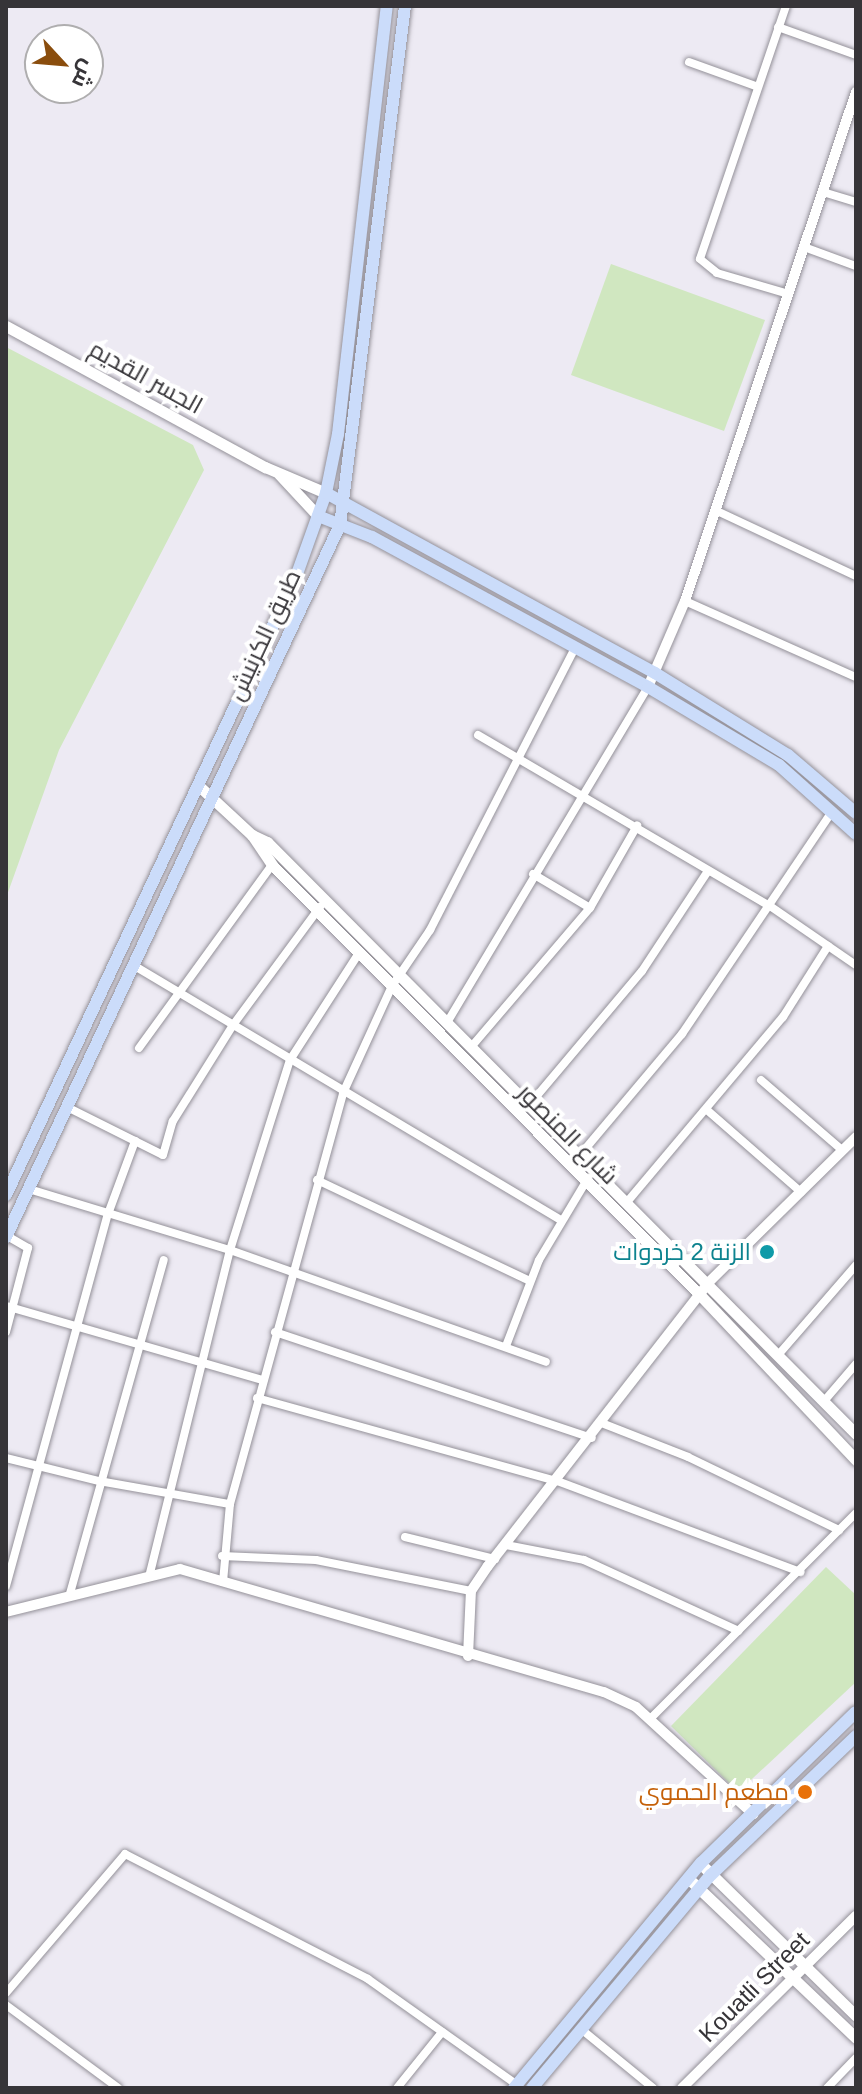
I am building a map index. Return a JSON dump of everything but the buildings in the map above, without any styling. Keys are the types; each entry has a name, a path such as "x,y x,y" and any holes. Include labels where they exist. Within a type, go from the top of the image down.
{"main road":[{"name":"طريق الكرنيش","path":"6,1195 234,710 326,493 338,434 387,6"},
{"name":"طريق الكرنيش","path":"6,1237 340,525 346,501 405,6"},
{"name":"الجسر القديم","path":"6,326 265,467 326,493"},
{"path":"279,474 318,516 576,646 648,687 779,765 854,829"},
{"path":"326,493 346,501 655,673 788,755 856,813"},
{"path":"234,710 248,719"},
{"name":"شارع المنصور","path":"199,786 252,835 272,865 585,1183 700,1295 856,1460"},
{"name":"شارع المنصور","path":"252,835 267,842 326,900 856,1434"},
{"path":"516,2086 701,1863 856,1712"},
{"path":"532,2088 699,1888 856,1736"},
{"path":"701,1863 856,2016"},
{"path":"688,1878 856,2038"}],"street":[{"path":"786,6 700,259 717,273 789,294"},
{"path":"778,27 856,55"},
{"path":"689,62 758,87"},
{"path":"448,1021 581,792 655,673 717,511 804,247 852,119 856,92"},
{"path":"823,192 856,202"},
{"path":"804,247 856,266"},
{"path":"717,511 856,576"},
{"path":"685,601 856,677"},
{"path":"223,1582 222,1556 230,1504 343,1093 392,986 430,930 576,646"},
{"path":"478,735 581,792 770,906 856,965"},
{"path":"580,1155 682,1034 832,812"},
{"path":"472,1046 590,908 637,826"},
{"path":"139,1048 272,865"},
{"path":"530,1104 657,951 708,871"},
{"path":"533,874 590,908"},
{"path":"67,1107 163,1155 173,1121 233,1025 326,900"},
{"path":"627,1202 783,1017 828,946"},
{"path":"149,1577 230,1250 290,1060 359,953"},
{"path":"133,965 560,1220"},
{"path":"761,1080 842,1150"},
{"path":"707,1110 801,1192"},
{"path":"468,1656 471,1591 604,1424 708,1283 856,1137"},
{"path":"6,1586 108,1214 135,1141"},
{"path":"506,1346 530,1281 560,1220 594,1169"},
{"path":"317,1180 530,1281"},
{"path":"29,1189 230,1250 546,1362"},
{"path":"6,1237 28,1248 9,1307 6,1332"},
{"path":"69,1597 138,1342 164,1260"},
{"path":"779,1354 856,1265"},
{"path":"9,1307 262,1380"},
{"path":"275,1332 592,1438"},
{"path":"825,1400 856,1364"},
{"path":"257,1398 557,1481 801,1572"},
{"path":"604,1424 688,1457 839,1530"},
{"path":"6,1458 99,1481 230,1504"},
{"path":"650,1719 801,1572 856,1513"},
{"path":"405,1537 495,1559"},
{"path":"506,1545 584,1560 739,1631"},
{"path":"222,1556 316,1560 471,1591"},
{"path":"6,1612 180,1569 468,1656 604,1692 650,1719 753,1814"},
{"path":"6,1993 125,1854 368,1979 516,2086"},
{"name":"Kouatli Street","path":"682,2088 803,1965 856,1916"},
{"path":"6,2005 118,2088"},
{"path":"581,2029 653,2088"},
{"path":"397,2088 442,2032"},
{"path":"827,2088 856,2058"}],"green space":[{"path":"611,264 765,320 724,431 571,375"},
{"path":"6,347 193,445 204,470 59,750 6,898"},
{"path":"826,1567 856,1595 856,1682 738,1792 671,1726"}],"place":[{"name":"الزنة 2 خردوات","path":"767,1252"},
{"name":"مطعم الحموي","path":"805,1792"}]}
